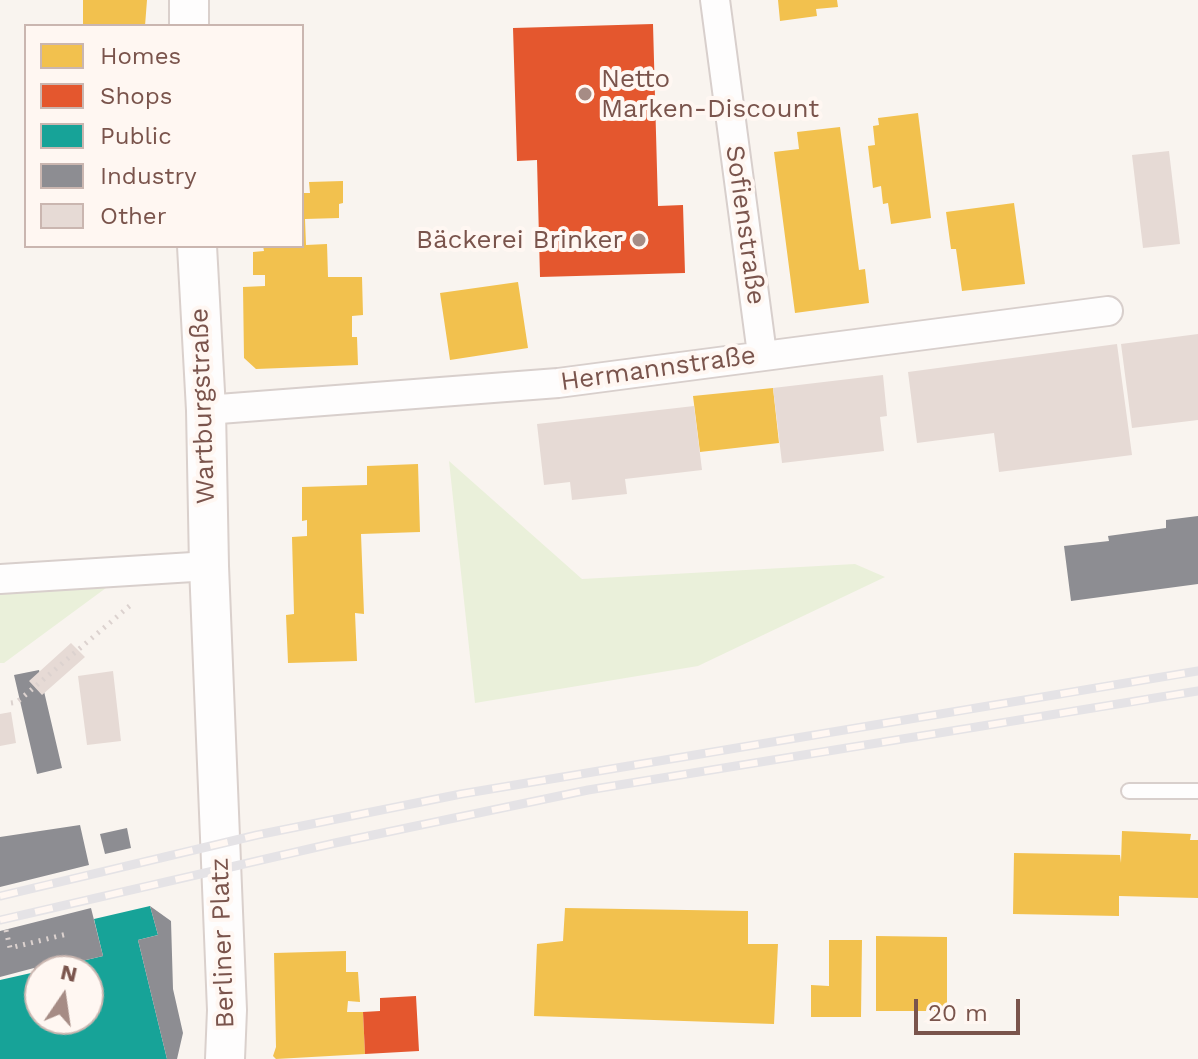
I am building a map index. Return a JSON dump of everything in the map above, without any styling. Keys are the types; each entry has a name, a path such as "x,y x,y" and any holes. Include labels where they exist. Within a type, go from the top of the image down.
{"main road":[{"path":"189,0 189,24"},
{"name":"Wartburgstraße","path":"197,248 206,410 219,828"},
{"name":"Berliner Platz","path":"219,828 227,1010 225,1059"}],"street":[{"name":"Sofienstraße","path":"715,0 762,354"},
{"name":"Hermannstraße","path":"206,410 558,383 1108,311"},
{"path":"0,579 209,566"}],"lane":[{"path":"1129,791 1198,791"}],"path":[{"path":"11,703 17,702 144,594"},
{"path":"6,930 10,948 67,934"}],"green space":[{"path":"449,461 582,579 855,564 885,577 698,666 475,703"},
{"path":"110,585 4,663 0,663 0,591"}],"building: Homes":[{"path":"83,0 147,0 145,24 83,24"},
{"path":"778,0 837,0 838,7 816,9 817,16 780,21"},
{"path":"918,113 931,218 891,224 888,203 883,204 881,186 873,188 868,146 875,145 873,126 879,125 878,118"},
{"path":"840,127 859,270 865,269 869,303 795,313 774,152 799,149 797,132"},
{"path":"343,181 339,218 305,219 306,245 327,244 328,277 362,277 363,315 352,316 352,337 357,337 358,365 256,369 244,358 243,287 265,286 265,275 253,275 253,252 264,251 263,248 304,248 304,193 310,193 309,182"},
{"path":"1014,203 1025,284 962,291 956,249 951,249 946,212"},
{"path":"518,282 528,348 450,360 440,293"},
{"path":"773,388 779,443 700,452 693,396"},
{"path":"418,464 420,532 361,534 364,614 355,613 357,661 288,663 286,615 294,614 292,537 307,536 307,520 302,521 302,487 367,485 367,466"},
{"path":"1122,831 1191,834 1190,840 1198,840 1198,898 1119,896 1119,916 1013,914 1014,853 1120,855 1121,863"},
{"path":"565,908 748,911 748,944 778,944 774,1024 534,1016 537,944 563,941"},
{"path":"876,936 947,937 947,1011 876,1011"},
{"path":"829,940 862,940 861,1017 811,1017 811,985 829,986"},
{"path":"346,951 346,972 358,972 360,1002 348,1001 347,1012 363,1012 365,1054 276,1059 273,1056 276,1047 274,953"}],"building: Shops":[{"name":"Netto Marken-Discount","path":"653,24 658,206 683,205 685,273 540,277 537,160 517,161 513,28"},
{"path":"416,996 419,1051 365,1054 363,1012 380,1011 380,998"}],"building: Public":[{"path":"150,906 158,935 138,940 167,1059 0,1059 0,980 24,975 24,1035 104,1035 104,955 94,919"}],"building: Industry":[{"path":"1198,516 1198,584 1071,601 1064,546 1109,541 1108,536 1166,528 1166,520"},
{"path":"39,670 62,768 37,774 14,675"},
{"path":"80,825 89,865 0,887 0,837"},
{"path":"127,828 131,848 105,854 100,834"},
{"path":"150,906 171,921 173,989 183,1033 177,1059 167,1059 138,940 158,935"},
{"path":"91,908 103,955 24,955 24,971 0,977 0,931"}],"building: Other":[{"path":"1169,151 1180,244 1143,248 1132,155"},
{"path":"1198,334 1198,420 1132,428 1121,344"},
{"path":"1117,344 1132,455 999,472 994,433 917,443 908,372"},
{"path":"883,375 887,416 880,417 884,451 782,463 773,388"},
{"path":"694,406 702,470 625,479 627,494 572,500 570,482 544,485 537,424"},
{"path":"71,643 85,657 42,695 29,681"},
{"path":"113,671 121,741 87,745 78,676"},
{"path":"11,712 16,743 0,746 0,714"}],"railway":[{"path":"0,896 257,835 461,794 1198,671"},
{"path":"0,920 335,843 588,790 1198,691"}],"place":[{"name":"Netto Marken-Discount","path":"585,94"},
{"name":"Bäckerei Brinker","path":"639,240"}]}
